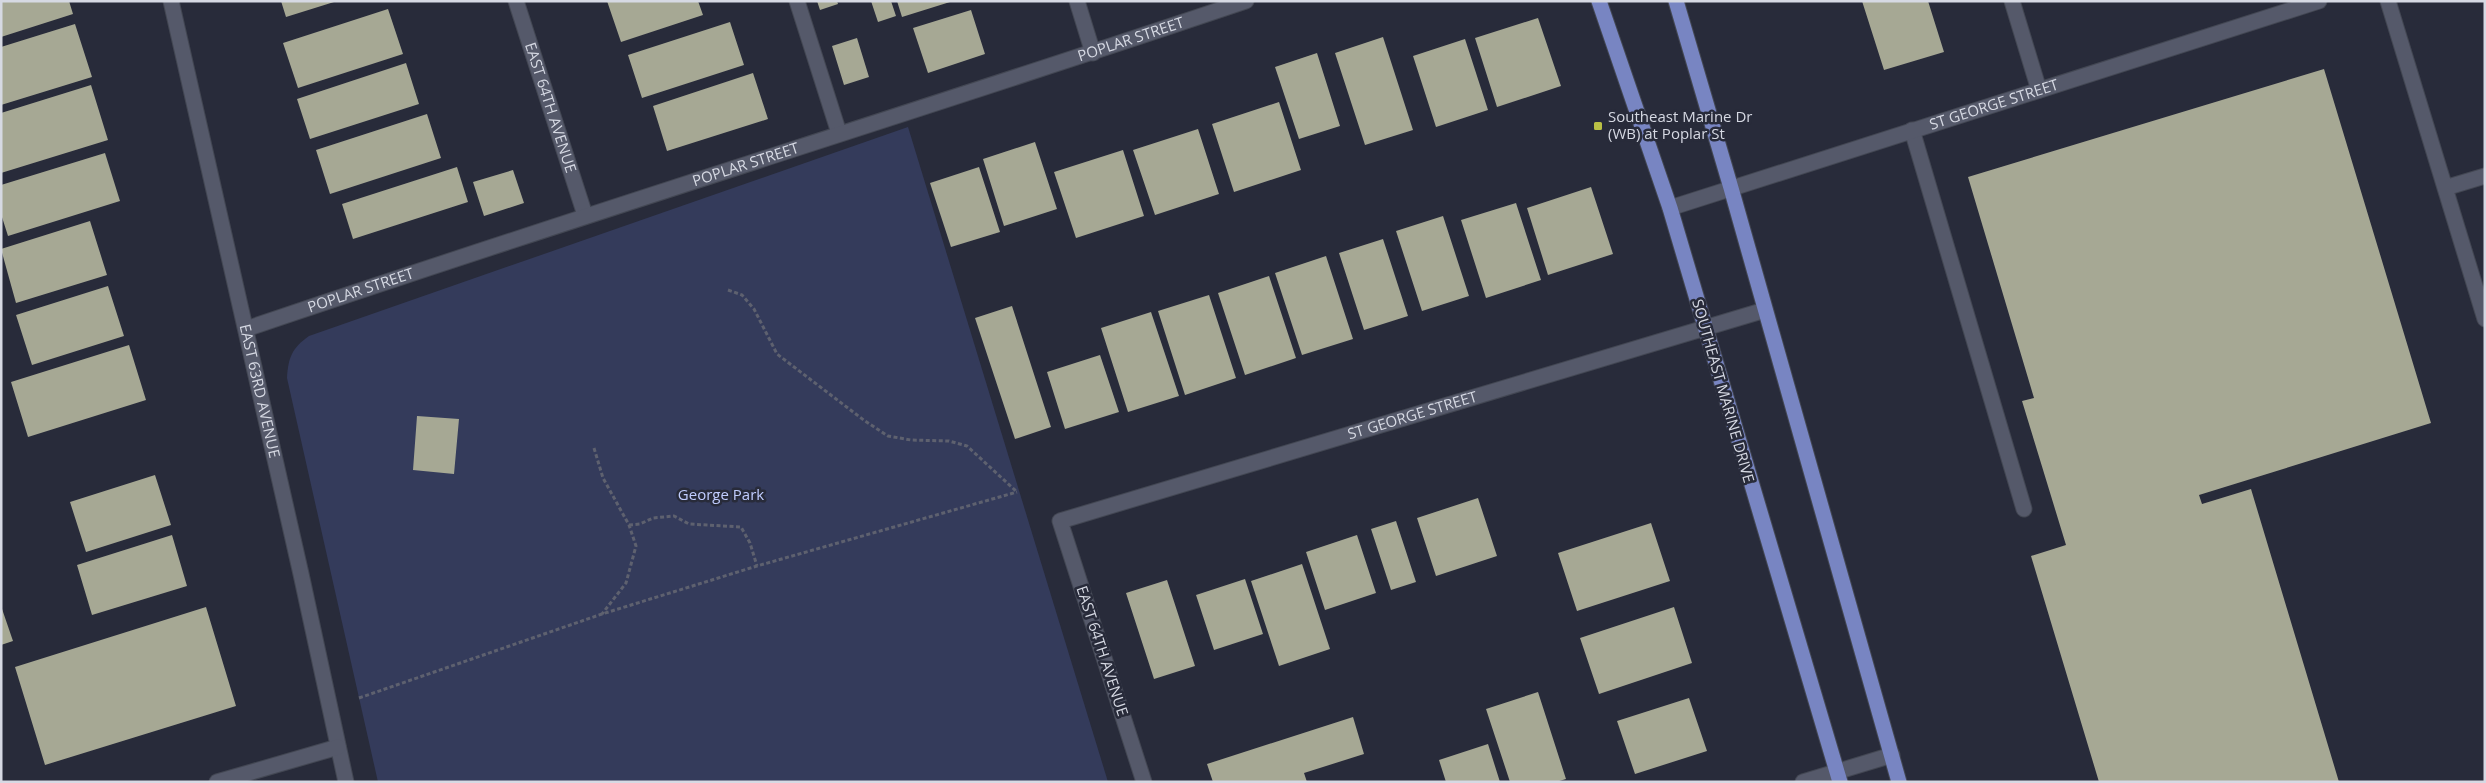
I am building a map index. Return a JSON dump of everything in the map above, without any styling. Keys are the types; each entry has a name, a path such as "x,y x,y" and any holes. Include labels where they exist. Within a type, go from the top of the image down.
{"main road":[{"name":"SOUTHEAST MARINE DRIVE","path":"1599,1 1670,208 1704,330 1838,777"},
{"path":"1676,1 1731,188 1899,782"}],"street":[{"name":"EAST 63RD AVENUE","path":"171,1 346,782"},
{"name":"EAST 64TH AVENUE","path":"516,1 585,216"},
{"path":"797,1 839,133"},
{"path":"1077,1 1093,52"},
{"name":"POPLAR STREET","path":"246,329 585,216 1246,1"},
{"path":"2012,1 2039,90"},
{"name":"ST GEORGE STREET","path":"1670,208 2319,1"},
{"path":"2388,1 2485,319"},
{"path":"1912,130 2024,509"},
{"path":"2445,188 2485,176"},
{"name":"ST GEORGE STREET","path":"1060,521 1704,330 1765,310"},
{"name":"EAST 64TH AVENUE","path":"1060,521 1144,782"},
{"path":"217,782 338,747"},
{"path":"1803,782 1838,777 1892,756"}],"path":[{"path":"359,698 602,614 757,566 1017,492 967,446 949,441 911,440 888,436 865,421 777,354 754,309 742,294 728,290"},
{"path":"594,448 603,478 615,504 629,525 636,546 626,583 602,614"},
{"path":"629,525 640,524 653,518 674,516 689,524 741,528 750,544 757,566"}],"green space":[{"name":"George Park","path":"908,127 1108,782 378,782 287,378 288,365 295,349 309,336"}],"building":[{"path":"1,1 69,1 73,14 1,37"},
{"path":"281,1 334,1 334,2 286,17"},
{"path":"607,1 698,1 703,15 621,42"},
{"path":"817,1 837,1 838,4 820,10"},
{"path":"871,1 891,1 896,16 878,22"},
{"path":"897,1 950,1 950,2 902,17"},
{"path":"1862,1 1928,1 1944,52 1884,70"},
{"path":"388,9 403,54 298,88 283,43"},
{"path":"971,10 985,54 928,73 913,28"},
{"path":"1538,18 1561,86 1497,107 1475,38"},
{"path":"730,22 744,65 642,98 628,55"},
{"path":"75,24 92,77 1,105 1,47"},
{"path":"1383,37 1413,130 1365,145 1335,53"},
{"path":"857,38 869,77 844,85 832,46"},
{"path":"1465,39 1488,110 1436,127 1413,56"},
{"path":"1317,53 1340,126 1299,139 1275,67"},
{"path":"406,63 419,104 310,139 297,99"},
{"path":"2324,69 2431,423 2199,495 2202,504 2251,489 2339,782 2099,782 2031,556 2066,545 2022,401 2034,398 1968,177"},
{"path":"753,73 768,119 667,151 653,106"},
{"path":"91,85 108,140 1,173 1,113"},
{"path":"1279,102 1301,170 1234,192 1212,124"},
{"path":"427,114 441,158 330,194 316,150"},
{"path":"1198,129 1219,194 1155,215 1133,150"},
{"path":"1035,142 1057,209 1004,226 983,159"},
{"path":"1123,150 1144,216 1076,238 1054,172"},
{"path":"105,153 120,201 8,236 1,214 1,185"},
{"path":"457,167 468,202 353,239 342,204"},
{"path":"979,167 1000,232 951,247 930,183"},
{"path":"513,170 524,203 484,216 473,182"},
{"path":"1591,187 1613,254 1548,275 1527,208"},
{"path":"1516,203 1541,280 1486,298 1461,220"},
{"path":"1443,216 1469,296 1422,311 1396,231"},
{"path":"90,221 107,275 16,303 1,249"},
{"path":"1383,239 1408,316 1364,330 1339,253"},
{"path":"1326,256 1353,339 1302,355 1275,273"},
{"path":"1269,276 1296,358 1245,375 1218,293"},
{"path":"108,286 124,336 32,365 16,315"},
{"path":"1209,295 1236,378 1185,395 1158,311"},
{"path":"1012,306 1051,427 1015,439 975,318"},
{"path":"1151,312 1179,396 1128,412 1101,328"},
{"path":"129,345 146,400 28,437 11,382"},
{"path":"1100,355 1119,412 1065,429 1047,372"},
{"path":"417,416 459,419 454,474 413,470"},
{"path":"155,475 171,525 86,552 70,502"},
{"path":"1478,498 1497,556 1436,576 1417,518"},
{"path":"1396,521 1416,582 1391,590 1371,529"},
{"path":"1651,523 1670,581 1577,611 1558,553"},
{"path":"172,535 187,586 92,615 77,565"},
{"path":"1357,535 1376,593 1325,610 1306,552"},
{"path":"1302,564 1330,649 1279,666 1251,581"},
{"path":"1245,579 1263,634 1214,650 1196,595"},
{"path":"1167,580 1195,666 1154,679 1126,593"},
{"path":"1,606 13,641 1,645"},
{"path":"206,607 236,706 45,765 15,667"},
{"path":"1674,607 1692,663 1599,694 1580,638"},
{"path":"1538,692 1566,779 1556,782 1510,782 1486,709"},
{"path":"1689,698 1707,751 1635,774 1617,721"},
{"path":"1353,717 1364,754 1304,773 1307,782 1213,782 1207,764"},
{"path":"1488,744 1500,782 1446,782 1439,760"}],"place":[{"name":"Southeast Marine Dr (WB) at Poplar St","path":"1598,126"}]}
